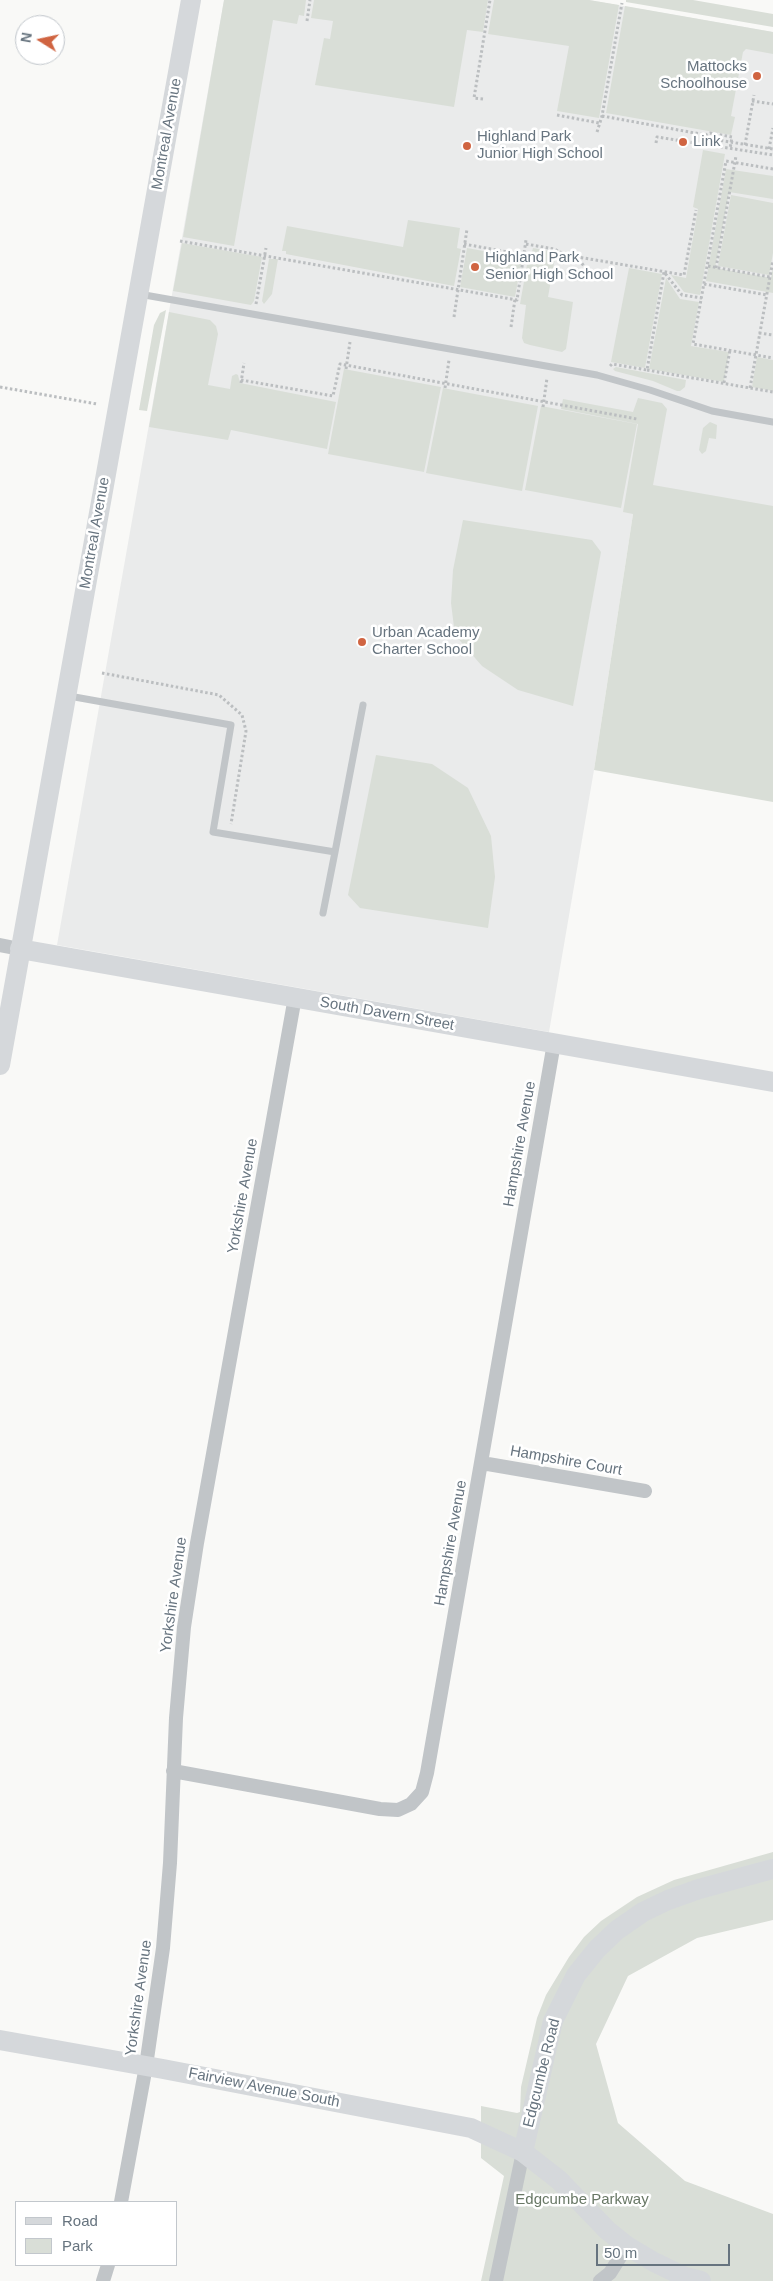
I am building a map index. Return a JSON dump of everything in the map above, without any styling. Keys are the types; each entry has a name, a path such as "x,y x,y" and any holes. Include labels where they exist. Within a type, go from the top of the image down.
{"street":[{"name":"Montreal Avenue","path":"0,1065 191,0"},
{"name":"South Davern Street","path":"0,945 773,1082"},
{"name":"Yorkshire Avenue","path":"121,2201 146,2066 164,1938 170,1863 176,1718 184,1627 295,997"},
{"name":"Hampshire Avenue","path":"173,1771 380,1809 398,1810 411,1804 422,1792 428,1773 554,1043"},
{"name":"Hampshire Court","path":"482,1463 645,1491"},
{"name":"Edgcumbe Road","path":"523,2152 553,2021 576,1975 597,1949 643,1912 668,1900 699,1889 773,1871"},
{"name":"Fairview Avenue South","path":"0,2040 458,2124 498,2139 523,2152"},
{"path":"496,2281 523,2152 559,2180 607,2230 627,2246 685,2277 700,2281"},
{"path":"600,2281 610,2273 627,2246"},
{"path":"103,2281 108,2266"}],"lane":[{"path":"138,294 597,375 712,411 773,422"},
{"path":"66,695 231,725 213,832 335,852"},
{"path":"323,913 363,705"}],"path":[{"path":"307,21 310,0"},
{"path":"483,99 474,98 490,0"},
{"path":"597,132 602,116 622,3"},
{"path":"745,145 754,95"},
{"path":"752,101 773,104"},
{"path":"557,115 599,123"},
{"path":"602,116 771,149 773,128"},
{"path":"656,142 657,137 773,155"},
{"path":"705,145 706,137"},
{"path":"730,149 731,142"},
{"path":"716,268 736,156"},
{"path":"773,169 726,161 693,344 773,358"},
{"path":"566,255 684,275 696,210"},
{"path":"454,317 466,229"},
{"path":"180,241 515,300"},
{"path":"510,327 515,300 517,300 526,242 554,249 581,262 589,274"},
{"path":"464,244 524,255"},
{"path":"254,315 266,248"},
{"path":"750,388 773,260"},
{"path":"708,266 770,277"},
{"path":"664,272 682,295 702,298"},
{"path":"647,370 664,272"},
{"path":"704,284 766,295"},
{"path":"346,367 352,332"},
{"path":"760,333 773,335"},
{"path":"445,388 450,349"},
{"path":"724,384 730,350"},
{"path":"244,363 241,382 333,396 340,364 346,367 445,383 637,419"},
{"path":"597,375 612,364 773,392"},
{"path":"542,407 549,367"},
{"path":"0,387 97,404"}],"shaded area":[{"path":"224,0 589,0 773,32 773,533 633,514 594,770 549,1032 57,945"}],"green space":[{"path":"224,0 306,0 304,16 299,15 297,24 273,20 234,246 183,237"},
{"path":"314,0 488,0 483,32 467,30 454,107 315,85 324,38 330,39 333,21 311,18"},
{"path":"494,0 589,0 619,5 599,118 557,111 569,46 488,34"},
{"path":"626,0 693,0 773,14 773,27 626,2"},
{"path":"625,6 773,32 773,54 746,49 743,52 731,116 735,117 731,135 606,113"},
{"path":"703,150 725,154 700,295 684,292 671,275 686,278 698,209 693,207"},
{"path":"726,169 773,176 773,199 729,192 715,268 771,278 773,268 773,293 706,281"},
{"path":"731,195 773,203 773,253 769,275 718,266"},
{"path":"408,220 460,228 457,248 461,249 454,286 286,254 286,251 282,251 287,226 403,247"},
{"path":"182,243 262,257 254,301 251,305 173,291"},
{"path":"467,248 522,258 515,297 460,287"},
{"path":"533,248 556,252 548,297 573,302 566,349 562,352 524,343 522,338 526,305 520,304 528,259 530,259"},
{"path":"269,259 278,259 272,294 264,304 262,301"},
{"path":"629,268 662,274 645,368 611,362"},
{"path":"666,278 680,299 699,302 691,346 729,352 724,382 649,369"},
{"path":"166,310 147,411 139,410 154,325 160,313"},
{"path":"169,312 210,320 216,326 218,334 208,385 230,389 232,376 236,374 240,383 336,402 327,449 231,430 228,440 149,427"},
{"path":"757,357 773,360 773,391 752,387"},
{"path":"616,367 686,380 685,387 677,391 653,381 615,371 613,369"},
{"path":"344,369 441,387 424,472 328,454"},
{"path":"443,388 538,406 522,491 426,473"},
{"path":"638,398 662,403 667,409 653,485 773,506 773,802 594,770 633,514 623,512 638,424 561,409 563,399 633,412"},
{"path":"541,406 637,424 621,508 525,490"},
{"path":"710,422 717,425 716,439 709,438 706,451 702,454 699,450 703,428"},
{"path":"463,520 592,540 601,552 573,706 518,690 482,666 455,635 451,603 453,570"},
{"path":"376,755 432,764 468,788 491,836 495,877 488,928 360,908 348,895"},
{"name":"Edgcumbe Parkway","path":"773,1852 773,1920 697,1938 628,1976 596,2044 618,2123 685,2181 773,2214 773,2281 481,2281 504,2176 481,2158 481,2106 520,2112 521,2087 537,2018 546,1995 569,1957 584,1937 601,1921 637,1897 674,1880"}],"place":[{"name":"Mattocks Schoolhouse","path":"757,76"},
{"name":"Link","path":"683,142"},
{"name":"Highland Park Junior High School","path":"467,146"},
{"name":"Highland Park Senior High School","path":"475,267"},
{"name":"Urban Academy Charter School","path":"362,642"}]}
